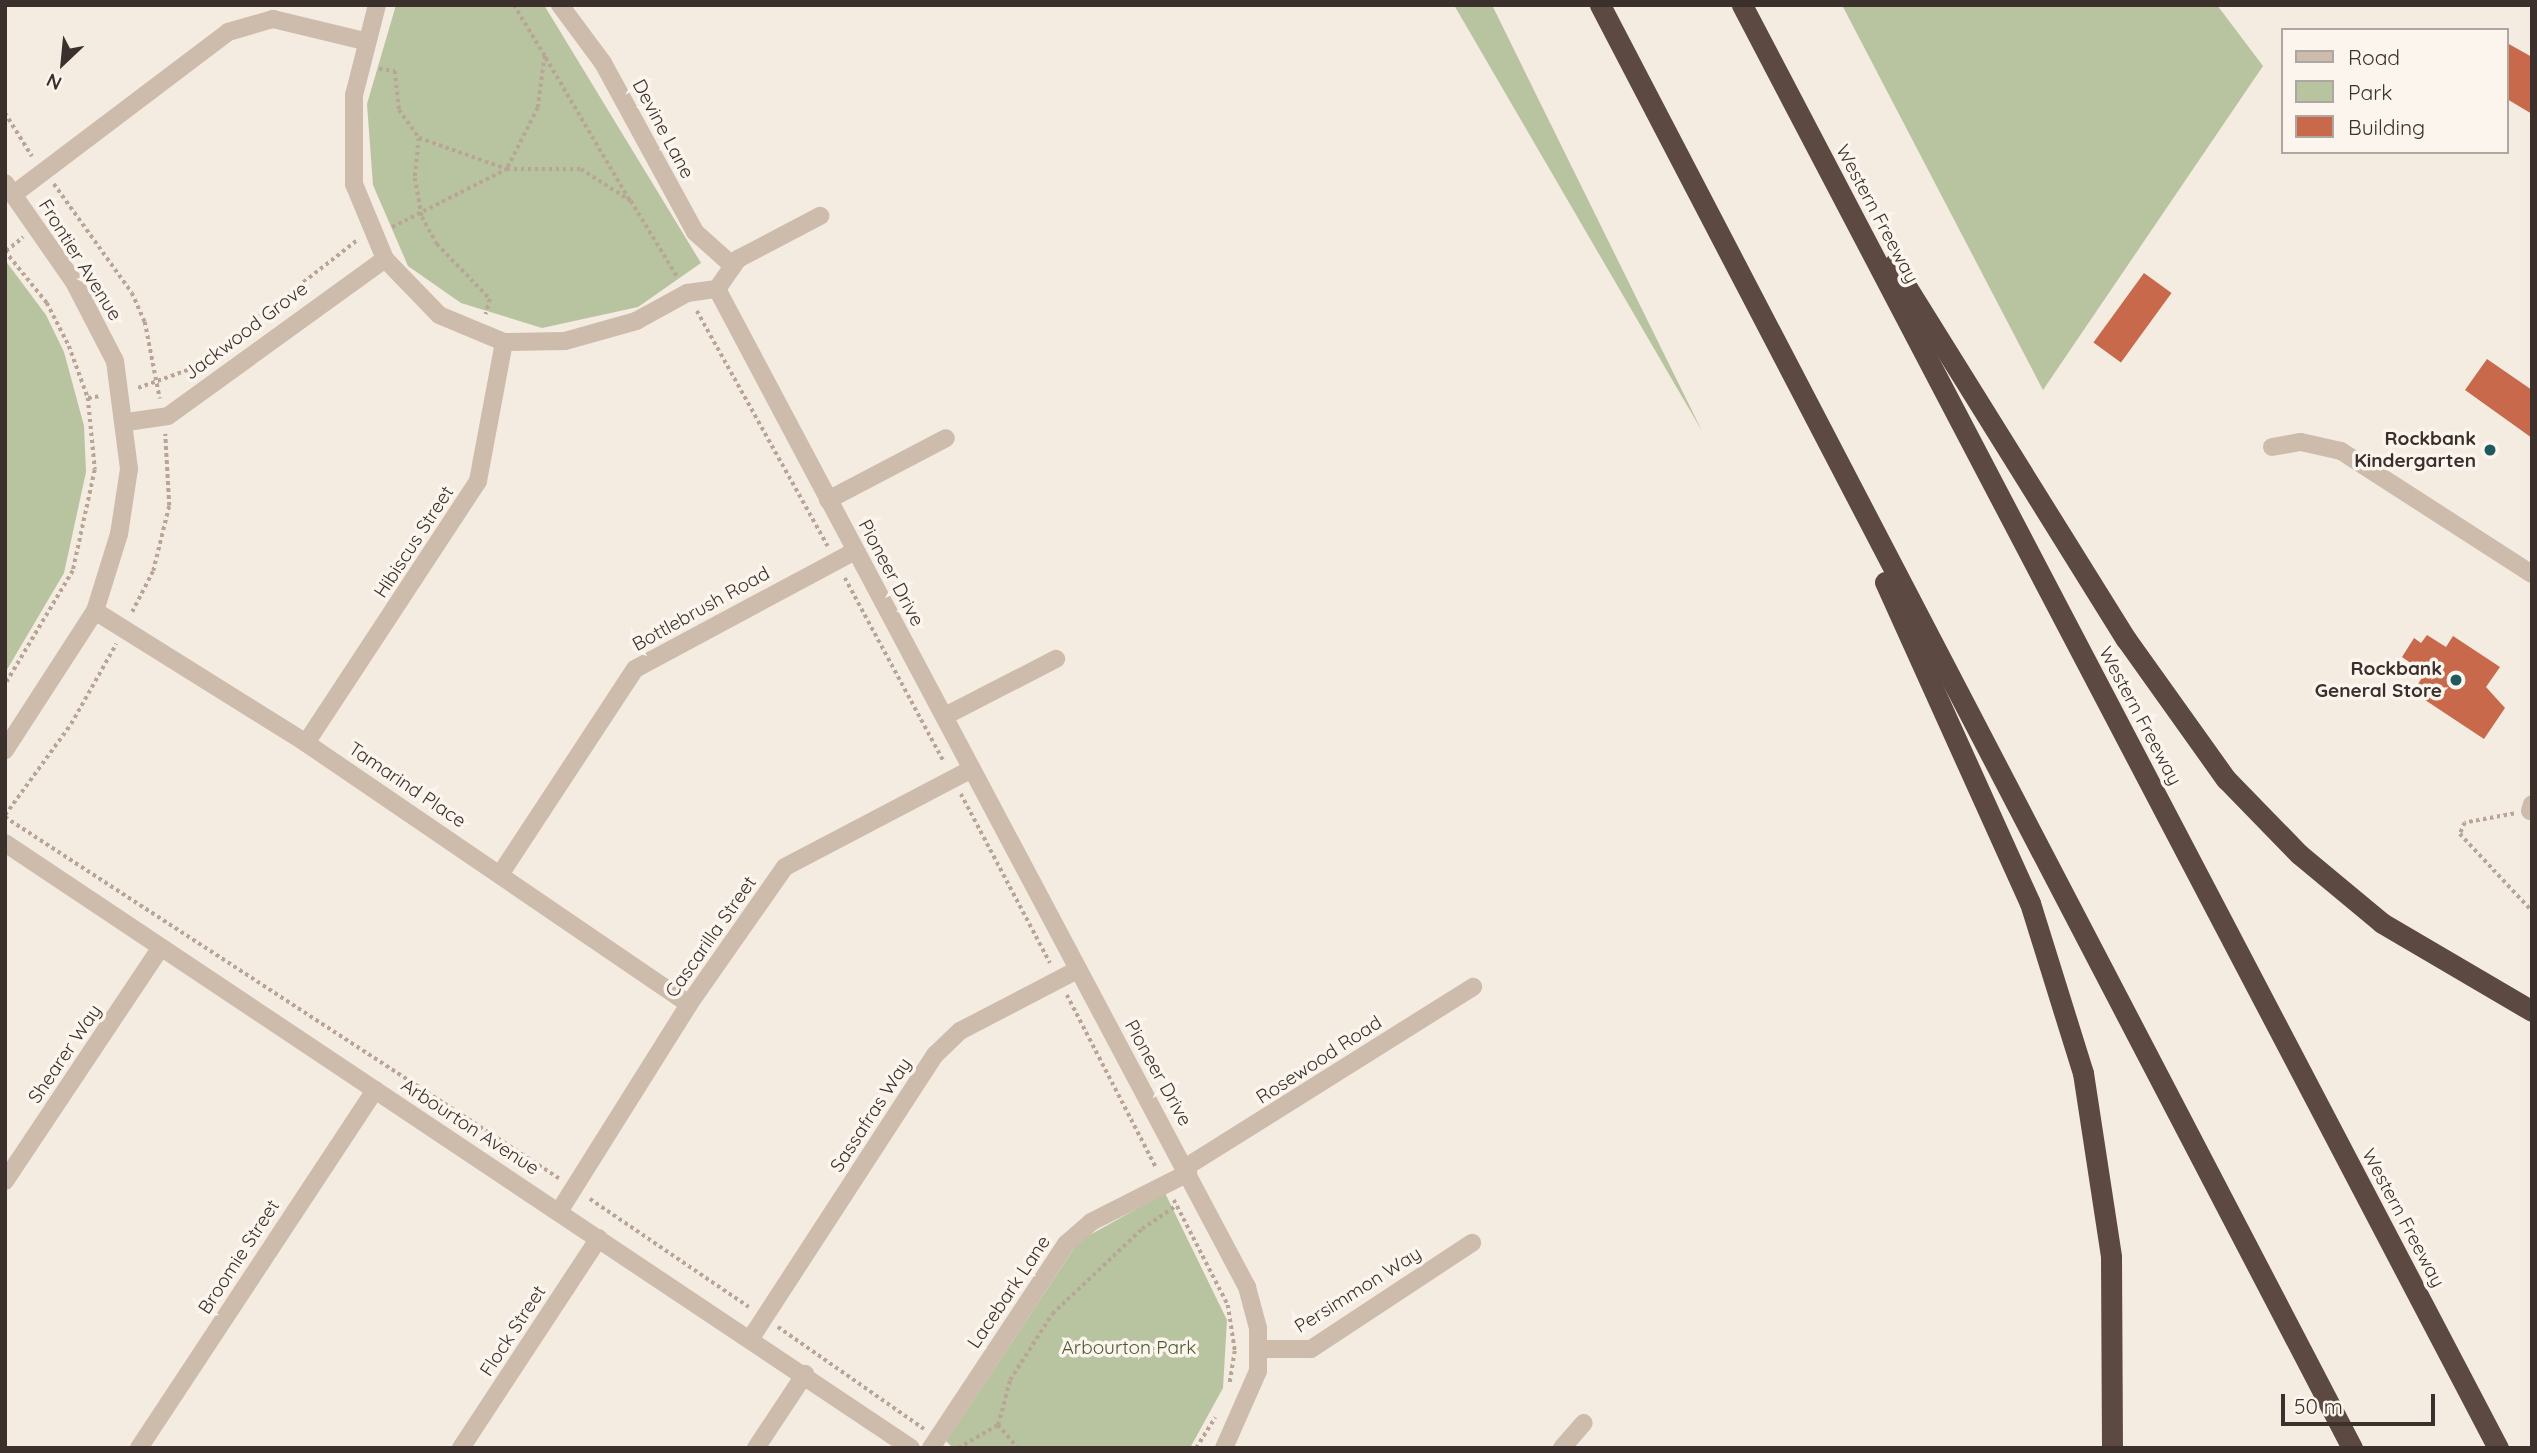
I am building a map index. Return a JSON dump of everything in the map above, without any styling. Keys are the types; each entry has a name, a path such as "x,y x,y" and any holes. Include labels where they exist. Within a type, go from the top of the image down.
{"highway":[{"path":"1600,5 2352,1448"},
{"name":"Western Freeway","path":"1742,5 2498,1448"},
{"path":"1794,106 2126,639 2226,779 2299,854 2382,923 2532,1011"},
{"path":"1703,204 1940,696 2047,953 2097,1133 2114,1313 2112,1448"}],"street":[{"path":"377,5 364,41 359,66 354,184 385,259 439,315 504,342 565,341 636,321 687,293 717,289 733,266 820,216"},
{"name":"Devine Lane","path":"559,5 603,63 695,232 733,266"},
{"path":"9,188 44,171 228,32 250,22 273,19 364,41"},
{"name":"Frontier Avenue","path":"5,750 95,611 119,534 129,469 127,422 122,392 92,313 9,188"},
{"name":"Jackwood Grove","path":"127,422 162,417 385,259"},
{"name":"Pioneer Drive","path":"717,289 1247,1287 1260,1349 1253,1389 1224,1448"},
{"name":"Hibiscus Street","path":"306,743 478,481 504,342"},
{"path":"828,500 946,438"},
{"path":"2272,447 2314,443 2350,455 2532,574"},
{"name":"Bottlebrush Road","path":"501,873 635,669 855,551"},
{"name":"Tamarind Place","path":"95,611 125,626 306,743 501,873 689,1004"},
{"path":"945,716 1056,659"},
{"name":"Cascarilla Street","path":"559,1210 689,1004 785,867 972,769"},
{"name":"Arbourton Avenue","path":"5,843 159,950 559,1210 911,1448"},
{"name":"Shearer Way","path":"5,1181 159,950"},
{"name":"Sassafras Way","path":"751,1338 935,1055 960,1031 1077,970"},
{"name":"Rosewood Road","path":"1187,1170 1473,987"},
{"name":"Broomie Street","path":"139,1448 375,1090"},
{"name":"Lacebark Lane","path":"934,1443 1066,1244 1187,1170"},
{"name":"Flock Street","path":"461,1448 599,1238"},
{"name":"Persimmon Way","path":"1260,1349 1311,1349 1472,1243"},
{"path":"756,1448 805,1374"},
{"path":"1562,1448 1584,1423"}],"path":[{"path":"514,5 687,293 836,561 1059,979 1164,1184 1178,1205 1228,1305 1235,1351 1225,1397"},
{"path":"88,398 157,383 193,368 354,241 422,217 507,169 538,108 545,56"},
{"path":"359,66 395,71 399,110 419,138 507,169 581,169 631,201"},
{"path":"5,113 132,293 157,383 169,506 153,571 125,626 71,724 5,816 574,1188 764,1318 934,1443"},
{"path":"419,138 415,178 422,217 437,244 490,299 481,332"},
{"path":"5,251 47,303 88,398 95,470 73,571 5,685"},
{"path":"2531,807 2459,828 2469,849 2532,911"},
{"path":"958,1448 998,1425 1010,1380 1052,1314 1142,1228 1178,1205 1200,1195"},
{"path":"1196,1448 1221,1406"},
{"path":"998,1425 1018,1448"}],"green space":[{"path":"396,5 544,5 701,263 638,307 542,328 461,303 408,266 373,185 367,104"},
{"path":"1454,5 1492,5 1702,431"},
{"path":"1842,5 2217,5 2263,66 2043,390"},
{"path":"5,260 46,315 64,352 84,426 86,472 64,573 5,673"},
{"name":"Arbourton Park","path":"1165,1193 1227,1320 1223,1388 1190,1448 953,1448 946,1441 1079,1241"}],"building":[{"path":"2509,44 2532,57 2532,114 2509,100"},
{"path":"2144,273 2172,293 2121,363 2093,343"},
{"path":"2487,359 2532,390 2532,438 2465,390"},
{"name":"Rockbank General Store","path":"2427,635 2446,647 2453,636 2500,667 2486,687 2505,708 2484,739 2413,692 2425,673 2402,657 2414,638 2421,643"}],"place":[{"name":"Rockbank Kindergarten","path":"2490,450"},
{"name":"Rockbank General Store","path":"2456,680"}]}
